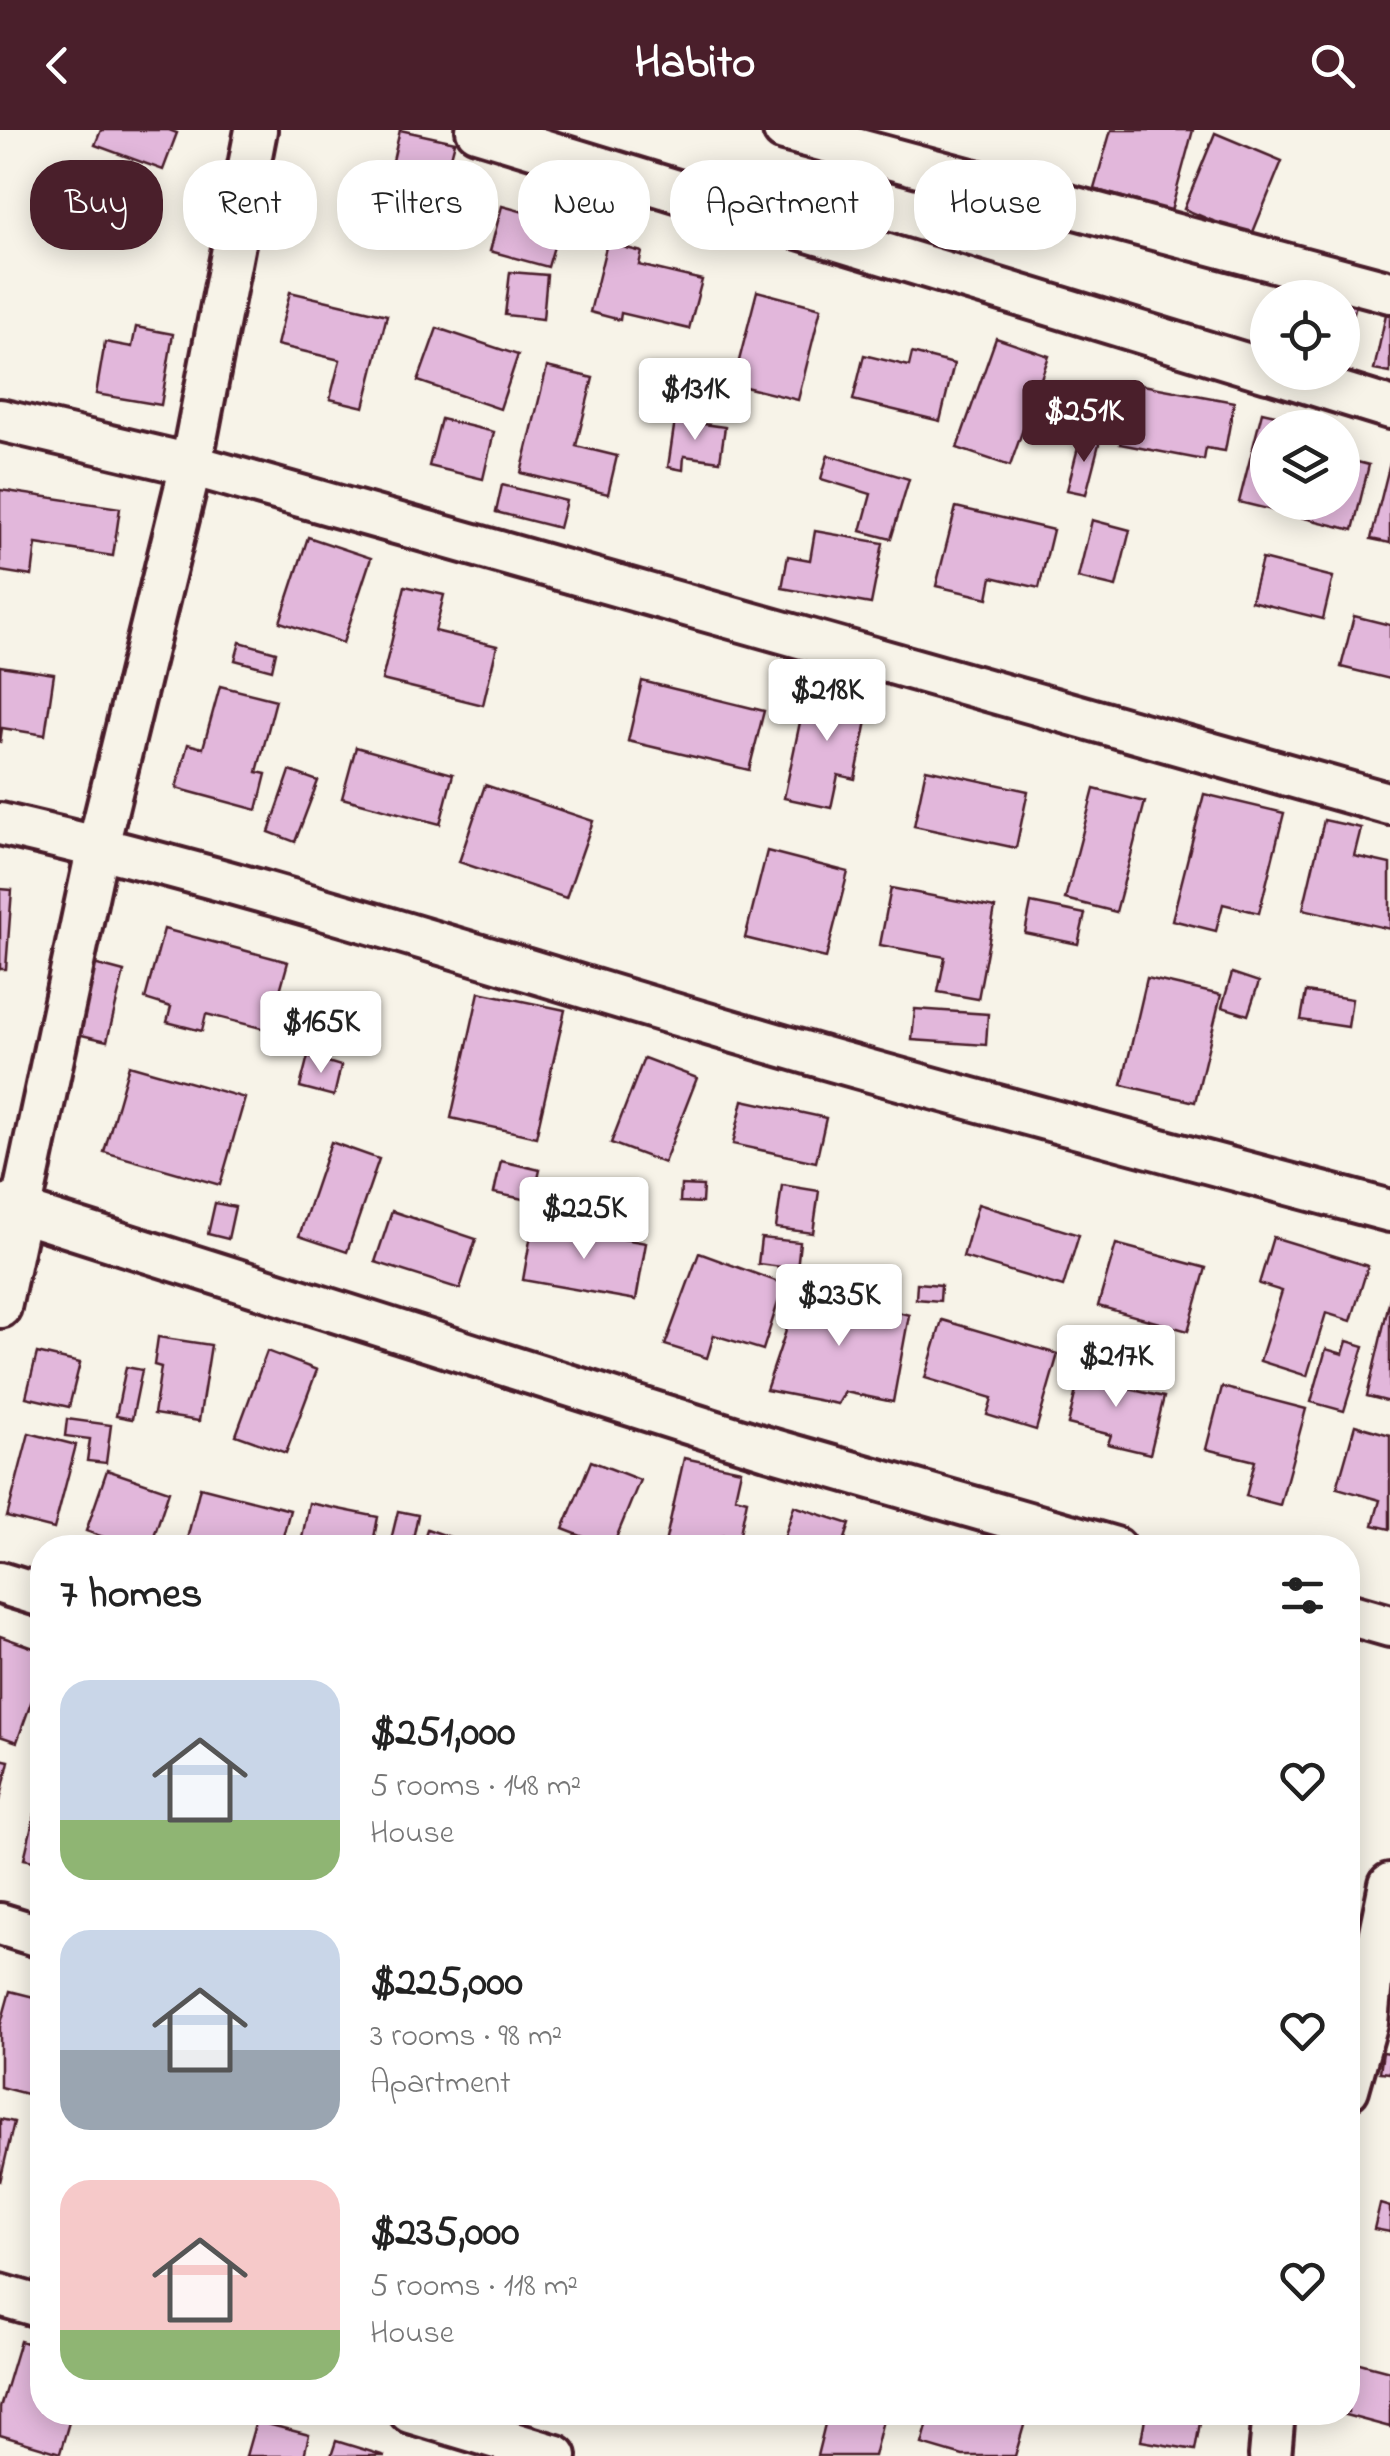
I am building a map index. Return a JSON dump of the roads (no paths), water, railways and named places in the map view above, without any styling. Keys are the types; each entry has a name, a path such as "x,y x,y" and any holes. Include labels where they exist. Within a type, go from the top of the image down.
{"street":[{"path":"0,1307 10,1208 191,465 256,130"},
{"path":"478,130 1250,366"},
{"path":"784,130 1390,292"},
{"path":"1330,390 1390,408"},
{"path":"0,420 191,465 1390,804"},
{"path":"0,824 98,846 514,963 827,1059 1390,1211"},
{"path":"10,1208 767,1448 1070,1535"},
{"path":"0,1583 30,1592"},
{"path":"1360,1617 1390,1626"},
{"path":"1360,2047 1367,2022 1360,1968 1390,1884"},
{"path":"0,1924 30,1934"},
{"path":"0,2294 30,2303"},
{"path":"450,2425 540,2454"},
{"path":"1270,2456 1273,2425"}]}
